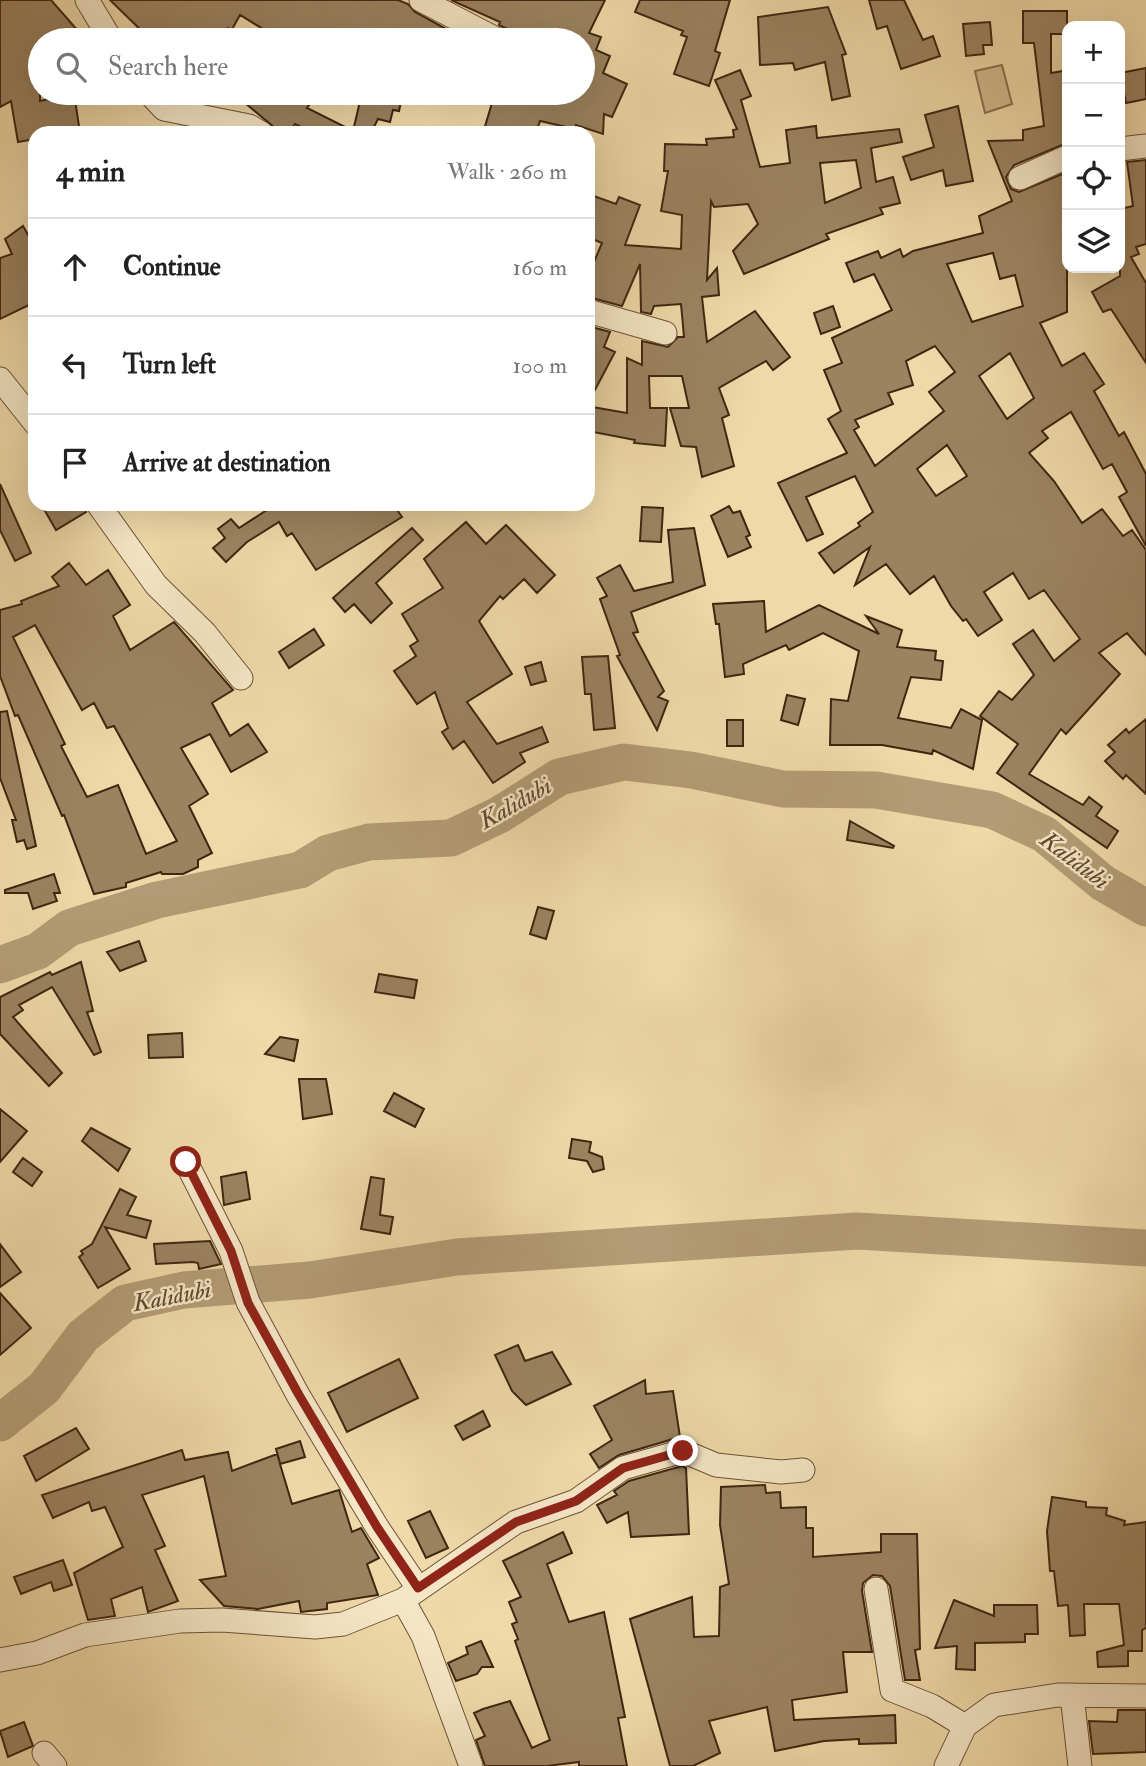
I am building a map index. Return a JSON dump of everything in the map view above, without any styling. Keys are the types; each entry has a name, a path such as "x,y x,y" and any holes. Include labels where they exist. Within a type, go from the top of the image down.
{"street":[{"path":"87,0 104,28"},
{"path":"421,0 475,28"},
{"path":"160,105 164,109 244,126"},
{"path":"1125,148 1146,146"},
{"path":"1020,178 1062,159"},
{"path":"595,313 665,333"},
{"path":"0,379 28,414"},
{"path":"103,511 156,585 205,633 241,678"},
{"path":"186,1162 231,1251 248,1303 377,1527 410,1594 471,1766"},
{"path":"0,1660 37,1653 85,1635 180,1620 222,1620 315,1628 343,1624 410,1594 516,1522 576,1501 623,1468 683,1451 716,1465 781,1472 803,1470"},
{"path":"876,1589 892,1690 932,1706 965,1726"},
{"path":"1072,1695 1080,1766"},
{"path":"946,1766 965,1726 994,1704 1072,1695 1146,1696"}],"shaded area":[{"path":"1002,65 1012,104 985,113 975,71"}],"building":[{"path":"0,0 51,0 76,28 28,28 28,105 76,105 79,126 28,126 28,140 18,142 11,101 0,107"},
{"path":"110,0 398,0 444,28 261,28 240,15 233,28 139,28"},
{"path":"451,0 605,0 591,28 505,28 499,25 500,22"},
{"path":"640,0 730,0 715,51 720,53 709,86 674,74 687,37 681,35 683,31 635,12"},
{"path":"869,0 904,0 923,40 933,36 940,56 901,69 887,26 877,29"},
{"path":"828,7 846,54 842,55 850,96 832,100 825,62 795,70 793,63 760,65 758,17"},
{"path":"1023,11 1067,11 1067,21 1062,21 1062,34 1051,34 1051,73 1062,71 1062,145 1014,165 1006,177 1011,189 1019,192 1062,174 1062,273 1067,273 1067,312 1040,323 1062,366 1084,353 1104,384 1094,391 1119,436 1124,432 1146,474 1146,546 1119,497 1127,492 1112,464 1103,469 1071,412 1042,431 1048,438 1029,453 1054,481 1082,523 1102,509 1123,536 1132,530 1146,550 1146,655 1127,633 1099,653 1120,674 1066,734 1061,729 1029,774 1083,805 1089,797 1102,807 1096,816 1118,831 1107,848 997,773 1018,744 980,716 999,691 1012,700 1034,675 1013,644 1033,630 1054,661 1080,639 1044,590 1029,599 1013,573 984,592 1002,620 978,636 966,619 963,621 951,606 934,576 910,594 886,564 855,585 870,547 834,573 819,553 860,526 858,523 873,512 855,476 806,497 823,534 807,541 778,483 847,453 828,419 841,411 824,370 842,363 832,338 892,310 874,274 854,282 846,263 878,251 881,258 900,249 903,257 913,251 983,233 979,216 1012,201 988,141 1023,140 1023,130 1044,126 1034,43 1023,43","holes":["993,253 1000,279 1015,275 1023,306 972,322 947,264","935,346 955,372 929,392 944,411 875,466 854,430 859,427 855,420 893,404 888,393 913,385 906,361","1010,353 1034,398 1007,419 979,376","947,445 967,476 936,496 917,469"]},
{"path":"990,22 992,45 983,45 984,54 966,56 963,24"},
{"path":"595,35 601,37 596,50 610,56 603,73 627,84 612,117 604,114 603,134 595,131 595,126 562,126 540,121 538,126 485,126 491,105 595,105"},
{"path":"1146,68 1146,99 1126,103 1125,72"},
{"path":"740,70 751,96 741,100 760,167 790,163 786,130 816,126 817,138 899,129 902,142 871,148 876,182 893,177 900,203 880,208 883,214 826,234 829,239 744,274 733,251 758,224 748,204 714,207 711,201 707,280 717,268 719,295 702,297 707,342 755,311 790,357 773,370 766,361 719,388 729,415 722,418 734,466 702,477 696,447 681,446 670,408 689,408 682,376 649,376 650,408 667,408 665,446 634,443 635,440 595,432 595,408 627,413 627,358 642,365 642,341 668,347 678,337 684,337 681,304 654,306 651,314 641,312 640,264 622,306 595,299 595,260 602,243 595,240 595,196 616,204 619,197 640,205 625,245 681,249 682,215 661,211 668,171 664,171 665,144 707,145 706,139 734,137 733,130 737,129 715,80","holes":["856,160 861,188 825,203 820,163"]},
{"path":"247,105 309,105 307,108 343,126 295,124 273,126"},
{"path":"359,105 400,105 399,111 393,110 390,122 378,119 374,126 354,126"},
{"path":"958,106 973,181 946,186 943,170 911,180 903,157 934,147 925,115"},
{"path":"1146,160 1146,244 1136,247 1139,254 1131,257 1146,283 1146,363 1111,309 1103,312 1092,292 1120,276 1120,273 1125,273 1125,208 1133,206 1127,162"},
{"path":"23,226 28,235 28,305 0,319 0,258 12,254 5,239"},
{"path":"833,306 840,327 821,334 814,313"},
{"path":"595,328 610,332 604,347 615,352 595,390"},
{"path":"0,484 31,553 15,561 0,530"},
{"path":"729,506 733,513 740,511 750,535 746,537 751,547 728,557 711,516"},
{"path":"642,507 663,508 661,542 640,541"},
{"path":"45,511 86,511 86,512 56,530"},
{"path":"265,511 398,511 402,517 316,570 292,533 287,536 279,522 247,542 226,562 213,548 225,538 218,529 231,519 239,528"},
{"path":"466,522 486,544 506,525 555,575 537,593 524,579 503,599 500,596 479,621 512,674 467,702 497,744 542,727 548,742 520,753 525,762 493,783 464,741 453,749 442,732 448,728 435,692 417,704 394,671 416,656 410,646 418,641 402,614 443,588 424,559"},
{"path":"412,528 423,540 376,583 392,603 371,623 354,604 345,612 333,598"},
{"path":"694,528 705,585 631,612 638,632 633,633 664,691 658,697 668,701 657,730 617,656 620,655 600,599 607,596 597,578 620,565 634,591 673,582 668,530"},
{"path":"69,563 86,585 108,570 130,605 113,616 130,650 174,622 233,690 212,703 230,736 248,724 267,752 231,772 210,734 181,748 208,794 189,806 212,853 198,860 198,867 183,874 161,872 126,883 126,887 94,894 64,815 62,816 18,715 15,716 0,676 0,610 22,604 21,601 59,586 52,577","holes":["35,625 82,710 94,703 107,728 114,726 177,841 146,854 118,785 87,797 61,746 65,744 13,637"]},
{"path":"764,601 766,632 819,605 879,634 866,616 902,630 897,647 936,651 935,660 943,661 941,680 911,677 898,718 951,728 961,709 982,720 973,769 933,750 932,754 882,745 830,745 831,699 848,701 859,651 823,633 789,650 786,645 743,664 744,674 725,677 719,624 716,624 713,604"},
{"path":"314,629 324,645 289,668 279,652"},
{"path":"608,656 615,728 594,730 591,694 585,694 582,657"},
{"path":"541,662 546,681 531,685 525,667"},
{"path":"787,695 805,699 798,725 781,720"},
{"path":"7,711 36,846 27,849 24,840 17,842 12,820 16,820 0,778 0,712"},
{"path":"1146,719 1146,794 1126,775 1123,779 1105,761 1115,752 1108,745 1126,729 1129,733"},
{"path":"727,720 743,720 743,746 727,746"},
{"path":"850,821 894,846 893,848 847,840"},
{"path":"54,874 60,893 54,893 57,901 33,909 28,893 5,893 5,890"},
{"path":"538,907 554,911 546,939 530,934"},
{"path":"139,941 146,961 120,971 107,952"},
{"path":"81,962 93,1011 87,1012 101,1052 94,1055 52,987 19,1005 23,1010 13,1017 62,1073 49,1086 0,1034 0,997 50,972 52,975"},
{"path":"379,974 417,980 414,998 375,992"},
{"path":"182,1033 183,1057 149,1058 148,1035"},
{"path":"280,1037 298,1040 294,1061 265,1054"},
{"path":"299,1079 326,1079 332,1114 303,1119"},
{"path":"394,1093 424,1109 415,1127 384,1111"},
{"path":"0,1109 27,1131 0,1162"},
{"path":"91,1128 130,1149 118,1171 82,1141"},
{"path":"572,1139 591,1142 589,1152 602,1157 604,1169 593,1172 587,1161 569,1158"},
{"path":"23,1158 42,1172 32,1186 13,1172"},
{"path":"246,1172 250,1199 224,1205 221,1177"},
{"path":"371,1177 384,1179 380,1215 393,1217 390,1234 361,1229"},
{"path":"120,1189 136,1197 127,1215 151,1221 146,1238 105,1227 130,1269 98,1288 79,1257 83,1254 81,1251 92,1244"},
{"path":"210,1241 221,1264 199,1269 198,1263 193,1262 156,1264 154,1244"},
{"path":"0,1244 21,1272 0,1287"},
{"path":"0,1293 31,1328 0,1355"},
{"path":"518,1345 525,1361 552,1352 571,1384 526,1405 512,1391 495,1355"},
{"path":"399,1359 418,1398 347,1432 328,1393"},
{"path":"645,1380 646,1394 673,1391 680,1437 619,1455 599,1468 590,1454 612,1440 594,1406"},
{"path":"483,1411 490,1426 463,1440 455,1426"},
{"path":"76,1428 89,1449 36,1481 24,1456"},
{"path":"300,1441 305,1457 280,1464 292,1504 339,1490 352,1532 361,1528 379,1558 367,1564 378,1595 327,1603 327,1609 301,1612 299,1601 258,1609 224,1606 200,1580 226,1576 204,1476 142,1495 165,1546 155,1550 178,1601 148,1612 142,1587 111,1599 115,1616 88,1620 74,1573 123,1547 105,1507 92,1511 89,1502 53,1518 42,1495 182,1450 185,1460 228,1452 232,1471 277,1454 280,1463 276,1449"},
{"path":"682,1466 686,1468 689,1534 631,1537 628,1512 607,1523 597,1505 617,1495 614,1491 629,1481"},
{"path":"765,1485 766,1493 780,1492 781,1508 806,1507 806,1528 813,1528 813,1557 881,1552 881,1534 917,1534 920,1649 915,1650 920,1680 905,1680 890,1586 882,1576 873,1575 863,1583 862,1591 872,1652 843,1652 847,1692 792,1700 794,1720 895,1715 896,1743 859,1744 859,1739 824,1741 775,1751 767,1707 709,1721 720,1753 693,1766 670,1766 630,1619 692,1597 694,1637 719,1636 720,1587 729,1584 720,1525 721,1487"},
{"path":"1052,1497 1086,1502 1086,1507 1107,1508 1106,1515 1125,1521 1124,1525 1146,1522 1146,1628 1142,1630 1142,1651 1128,1651 1128,1666 1098,1667 1097,1652 1124,1645 1119,1604 1084,1604 1085,1635 1070,1636 1068,1605 1058,1606 1054,1571 1050,1571 1047,1531"},
{"path":"430,1511 448,1548 426,1558 408,1521"},
{"path":"563,1532 572,1553 547,1564 569,1622 604,1612 625,1717 618,1718 627,1766 579,1766 579,1762 547,1766 485,1766 476,1740 485,1736 474,1713 483,1709 510,1701 532,1748 550,1740 515,1641 518,1639 512,1624 517,1622 509,1602 521,1597 503,1561"},
{"path":"63,1560 72,1585 54,1591 51,1582 21,1594 14,1577"},
{"path":"954,1600 994,1616 994,1605 1037,1605 1038,1634 1025,1634 1025,1642 975,1643 975,1670 956,1669 957,1646 935,1648"},
{"path":"481,1641 493,1667 482,1667 477,1674 456,1681 448,1663 468,1654 466,1647"},
{"path":"1118,1710 1146,1710 1146,1752 1093,1754 1089,1721 1117,1722"},
{"path":"24,1722 33,1746 8,1757 0,1731"}],"waterway":[{"name":"Kalidubi","path":"0,965 38,951 69,928 157,900 300,870 328,853 369,842 451,838 499,815 559,777 624,762 691,770 783,789 876,790 992,810 1044,834 1103,883 1146,908"},
{"name":"Kalidubi","path":"0,1423 44,1388 83,1336 125,1303 184,1290 310,1280 457,1257 857,1231 1146,1248"}],"route":[{"path":"186,1162 231,1251 248,1303 377,1527 418,1588 516,1522 576,1501 623,1468 683,1451"}]}
